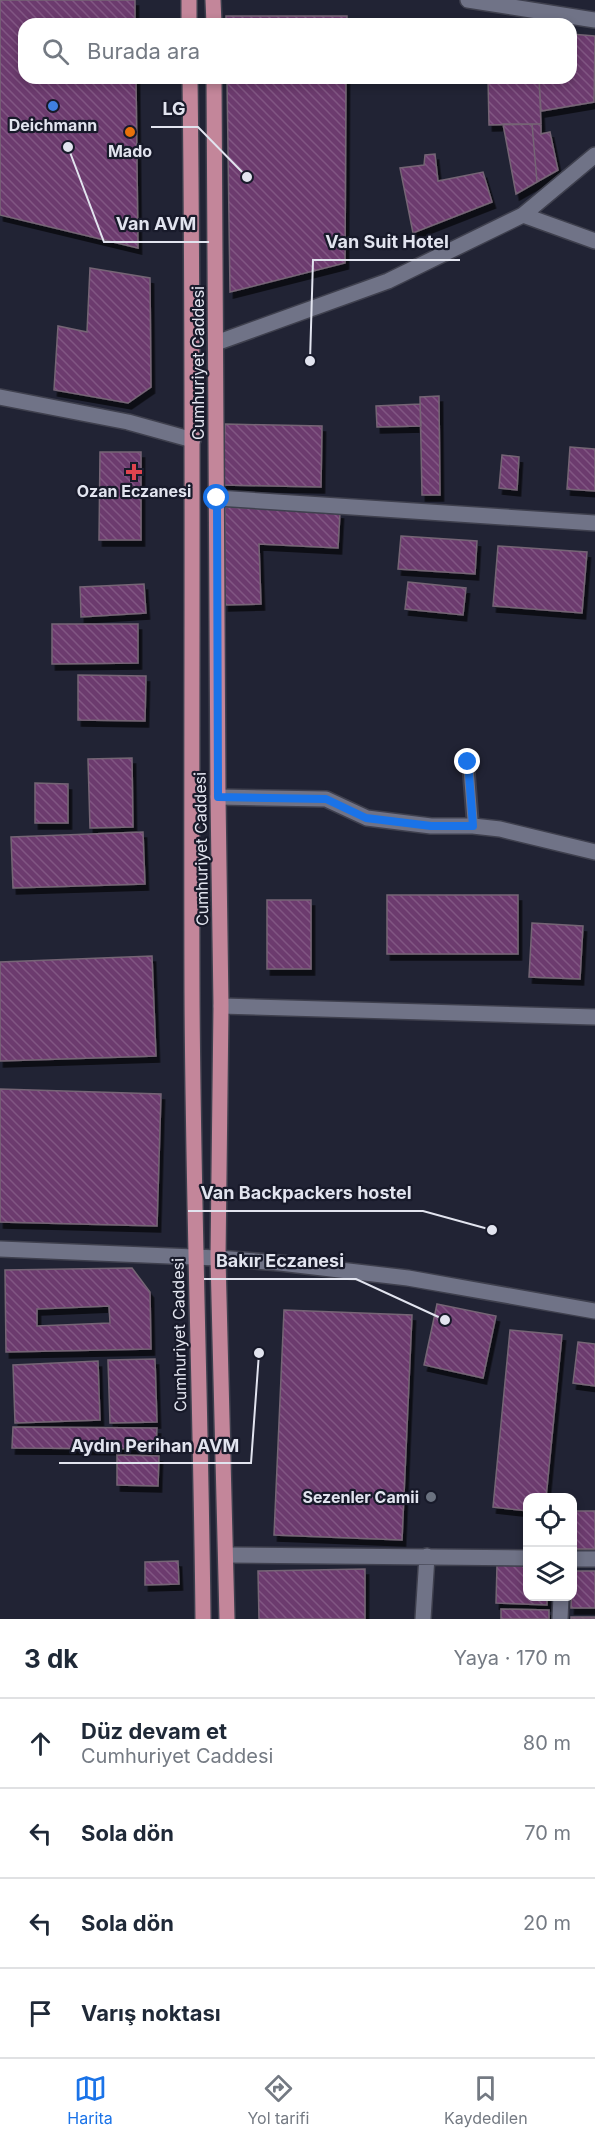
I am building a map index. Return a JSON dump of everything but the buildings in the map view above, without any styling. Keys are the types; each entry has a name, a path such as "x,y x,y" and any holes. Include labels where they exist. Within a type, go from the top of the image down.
{"main road":[{"path":"189,0 189,18"},
{"path":"213,0 213,18"},
{"name":"Cumhuriyet Caddesi","path":"190,84 193,440 192,992 203,1619"},
{"name":"Cumhuriyet Caddesi","path":"214,84 221,1006 218,1258 227,1619"}],"street":[{"path":"468,0 595,20"},
{"path":"216,343 388,281 523,215 595,155"},
{"path":"523,215 595,242"},
{"path":"0,397 129,422 193,440"},
{"path":"217,498 595,523"},
{"path":"218,797 326,799 366,818 431,826 473,826 500,829 595,852"},
{"path":"221,1006 595,1017"},
{"path":"0,1250 218,1258 408,1278 595,1311"},
{"path":"226,1556 523,1558"},
{"path":"423,1619 427,1556"},
{"path":"577,1559 595,1559"},
{"path":"560,1619 561,1601"}],"lane":[{"path":"468,762 473,826"}],"place":[{"name":"Deichmann","path":"53,106"},
{"name":"Mado","path":"130,132"},
{"name":"Van AVM","path":"68,147"},
{"name":"LG","path":"247,177"},
{"name":"Van Suit Hotel","path":"310,361"},
{"name":"Ozan Eczanesi","path":"134,472"},
{"name":"Van Backpackers hostel","path":"492,1230"},
{"name":"Bakır Eczanesi","path":"445,1320"},
{"name":"Aydın Perihan AVM","path":"259,1353"},
{"name":"Sezenler Camii","path":"431,1497"}],"route":[{"path":"217,498 218,797 326,799 366,818 431,826 473,826 468,762"}]}
